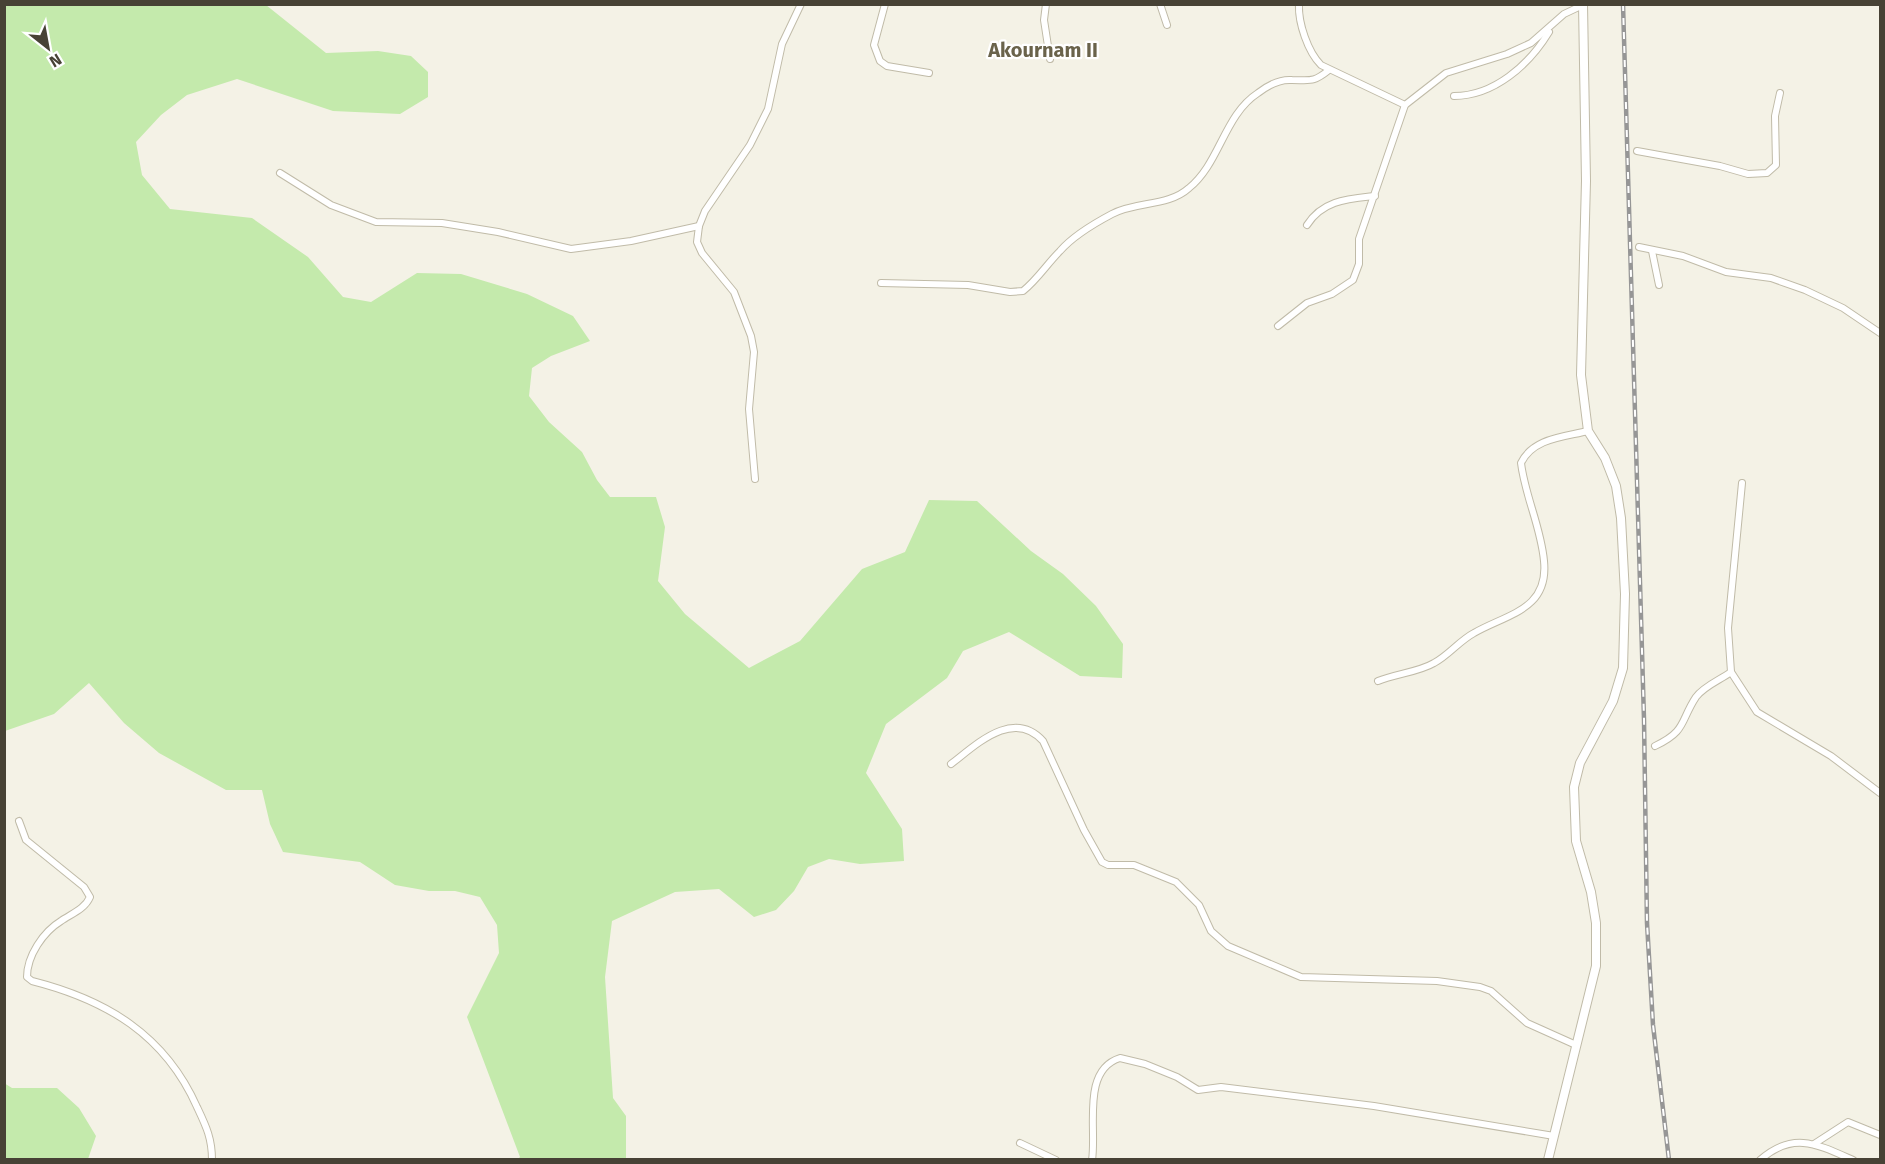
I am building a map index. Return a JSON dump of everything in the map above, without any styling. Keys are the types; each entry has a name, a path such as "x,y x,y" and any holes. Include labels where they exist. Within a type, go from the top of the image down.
{"street":[{"path":"755,478 749,409 754,352 751,336 735,292 702,253 697,242 699,226 715,195 750,145 768,109 782,44 801,4"},
{"path":"885,4 874,45 880,61 887,66 929,73"},
{"path":"1046,4 1044,20 1050,59"},
{"path":"1160,4 1167,25"},
{"path":"1299,4 1300,22 1313,55 1329,70 1405,105"},
{"path":"1278,326 1307,303 1332,294 1353,280 1359,264 1359,239 1375,195 1382,166 1405,105 1446,73 1506,54 1538,38 1564,14 1583,5 1586,180 1580,342 1581,375 1588,431 1605,458 1616,486 1621,518 1625,594 1623,668 1608,713 1586,749 1574,787 1576,841 1591,892 1597,943 1596,966 1548,1160"},
{"path":"1454,96 1472,95 1504,79 1541,45 1554,24"},
{"path":"881,283 968,285 1011,292 1023,291 1061,249 1105,219 1125,208 1175,197 1189,189 1204,173 1232,122 1245,104 1257,93 1282,81 1307,82 1329,70"},
{"path":"1637,151 1720,166 1756,176 1767,173 1776,165 1775,116 1780,93"},
{"path":"280,173 331,205 376,222 442,223 498,232 571,249 631,241 699,226"},
{"path":"1308,225 1317,212 1338,200 1375,195"},
{"path":"1639,247 1683,256 1726,272 1772,278 1843,308 1881,333"},
{"path":"1652,251 1659,285"},
{"path":"1378,681 1434,663 1463,639 1490,624 1519,613 1536,597 1543,581 1544,561 1521,463 1525,454 1538,443 1588,431"},
{"path":"1742,483 1728,628 1731,672 1757,712 1831,756 1880,791"},
{"path":"1655,747 1668,740 1683,726 1695,698 1704,689 1731,672"},
{"path":"951,764 990,735 1003,729 1016,727 1030,730 1043,741 1084,830 1102,862 1108,865 1134,865 1176,882 1199,905 1211,931 1227,946 1301,977 1437,981 1480,987 1491,991 1527,1023 1576,1045"},
{"path":"19,821 26,840 84,887 90,897 83,907 58,922 47,933 31,958 27,977 32,981 104,1007 148,1036 170,1061 191,1094 210,1134 212,1160"},
{"path":"1092,1160 1096,1084 1104,1068 1120,1058 1145,1064 1177,1077 1198,1090 1221,1087 1374,1106 1554,1136"},
{"path":"1814,1144 1848,1122 1881,1135"},
{"path":"1760,1160 1784,1144 1796,1142 1814,1144 1853,1160"},
{"path":"1020,1143 1056,1160"}],"green space":[{"path":"4,5 266,5 326,53 378,51 411,56 428,72 428,97 400,114 333,111 237,79 187,95 161,115 136,142 142,175 170,209 252,218 308,257 343,297 371,302 417,273 461,274 527,294 573,316 590,341 551,356 532,368 529,396 549,422 582,452 597,480 610,497 656,497 665,527 658,581 685,614 749,668 800,641 862,569 905,552 929,500 977,501 1031,551 1063,574 1096,606 1123,644 1122,678 1080,676 1009,632 963,651 947,678 886,724 866,773 902,829 904,861 860,864 829,859 808,867 794,891 776,910 754,917 719,889 675,892 612,921 605,977 613,1098 626,1116 626,1159 518,1159 520,1157 467,1017 499,953 497,925 480,897 455,891 429,891 395,885 360,862 283,852 270,824 262,790 226,790 159,753 124,723 89,683 54,714 5,731"},
{"path":"4,1083 12,1088 57,1088 79,1108 96,1136 88,1159 5,1159"}],"railway":[{"path":"1623,4 1644,719 1647,923 1653,1025 1669,1160"}],"district":[{"name":"Akournam II","path":"1043,50"}]}
